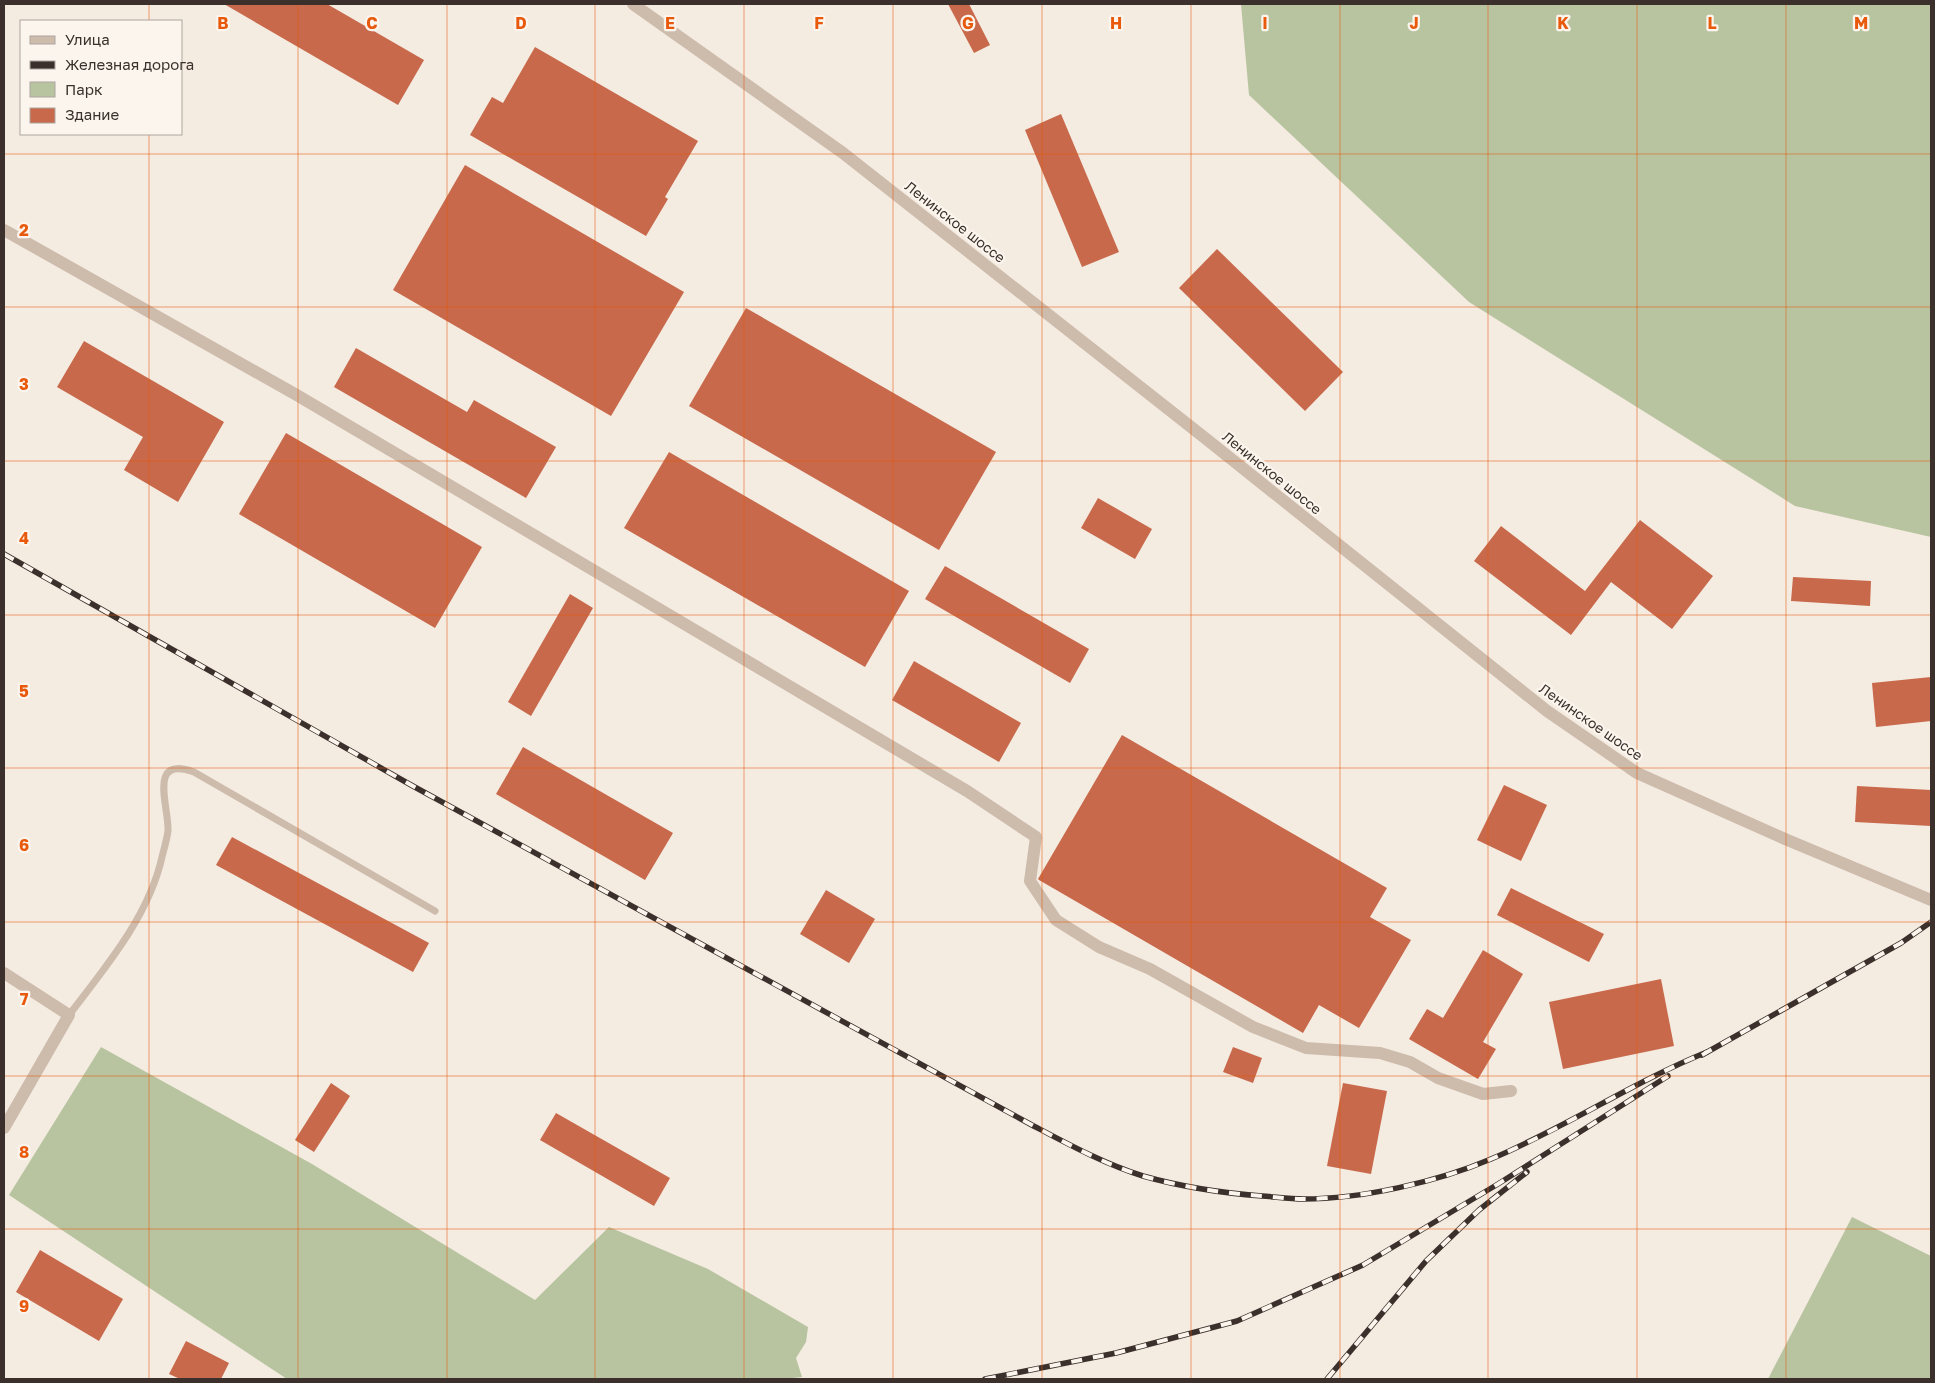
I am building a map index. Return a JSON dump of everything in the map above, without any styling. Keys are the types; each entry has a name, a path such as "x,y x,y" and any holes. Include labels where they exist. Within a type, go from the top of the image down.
{"street":[{"name":"Ленинское шоссе","path":"633,4 843,153 1205,438 1547,711 1637,773 1785,839 1931,900"},
{"path":"4,230 295,394 695,631 899,749 967,791 1036,837 1030,881 1056,920 1099,947 1150,969 1253,1027 1306,1048 1380,1053 1410,1062 1438,1078 1483,1094 1511,1091"},
{"path":"4,973 69,1015 4,1128"}],"lane":[{"path":"69,1015 106,966 137,919 150,890 161,862 168,832 163,780 166,774 174,769 182,768 194,772 435,911"}],"green space":[{"path":"1241,4 1931,4 1931,537 1795,506 1469,302 1249,95"},
{"path":"101,1047 312,1164 535,1300 609,1227 708,1269 808,1327 806,1342 796,1358 802,1377 784,1379 287,1379 9,1195"},
{"path":"1852,1217 1931,1256 1931,1379 1768,1379"}],"building":[{"path":"224,4 327,4 424,60 398,105"},
{"path":"948,4 969,4 990,45 974,53"},
{"path":"535,47 698,141 665,197 668,199 646,236 470,135 492,97 503,103"},
{"path":"1061,114 1119,252 1082,267 1025,130"},
{"path":"465,165 684,292 611,416 393,290"},
{"path":"1217,249 1343,372 1305,411 1179,288"},
{"path":"746,308 996,452 939,550 689,406"},
{"path":"84,341 224,422 178,502 124,470 143,437 57,387"},
{"path":"356,348 467,412 474,400 556,447 526,498 334,387"},
{"path":"286,433 482,547 435,628 239,514"},
{"path":"669,452 909,591 865,667 624,528"},
{"path":"1098,498 1152,529 1135,559 1081,528"},
{"path":"1640,520 1713,576 1672,629 1611,582 1571,635 1474,561 1501,526 1585,591"},
{"path":"945,566 1089,649 1070,683 925,599"},
{"path":"1793,577 1871,581 1870,606 1791,601"},
{"path":"570,594 593,608 531,716 508,702"},
{"path":"914,661 1021,723 999,762 892,700"},
{"path":"1931,677 1931,721 1876,727 1872,683"},
{"path":"1122,735 1387,888 1370,917 1411,940 1359,1028 1319,1005 1303,1033 1038,879"},
{"path":"523,747 673,833 645,880 496,794"},
{"path":"1504,785 1547,805 1521,861 1477,840"},
{"path":"1857,786 1931,790 1931,826 1855,822"},
{"path":"232,837 429,943 413,972 216,865"},
{"path":"1511,888 1604,934 1589,962 1497,915"},
{"path":"826,890 875,919 849,963 800,934"},
{"path":"1483,950 1523,974 1483,1042 1496,1049 1478,1079 1409,1039 1427,1009 1443,1018"},
{"path":"1661,979 1674,1046 1563,1069 1549,1002"},
{"path":"1233,1047 1262,1058 1253,1083 1223,1072"},
{"path":"331,1083 350,1096 314,1152 295,1140"},
{"path":"1343,1083 1387,1091 1371,1174 1327,1166"},
{"path":"556,1113 670,1178 654,1206 540,1140"},
{"path":"40,1250 123,1299 99,1341 16,1292"},
{"path":"186,1341 229,1363 221,1379 180,1379 169,1374"}],"railway":[{"path":"4,554 411,785 1030,1124 1071,1146 1143,1176 1217,1191 1298,1199 1350,1196 1399,1188 1447,1175 1491,1159 1546,1133 1652,1077 1707,1052"},
{"path":"1702,1055 1901,943 1931,922"},
{"path":"985,1379 1116,1353 1237,1321 1363,1265 1498,1184 1668,1076"},
{"path":"1327,1379 1426,1261 1479,1210 1527,1172"}]}
